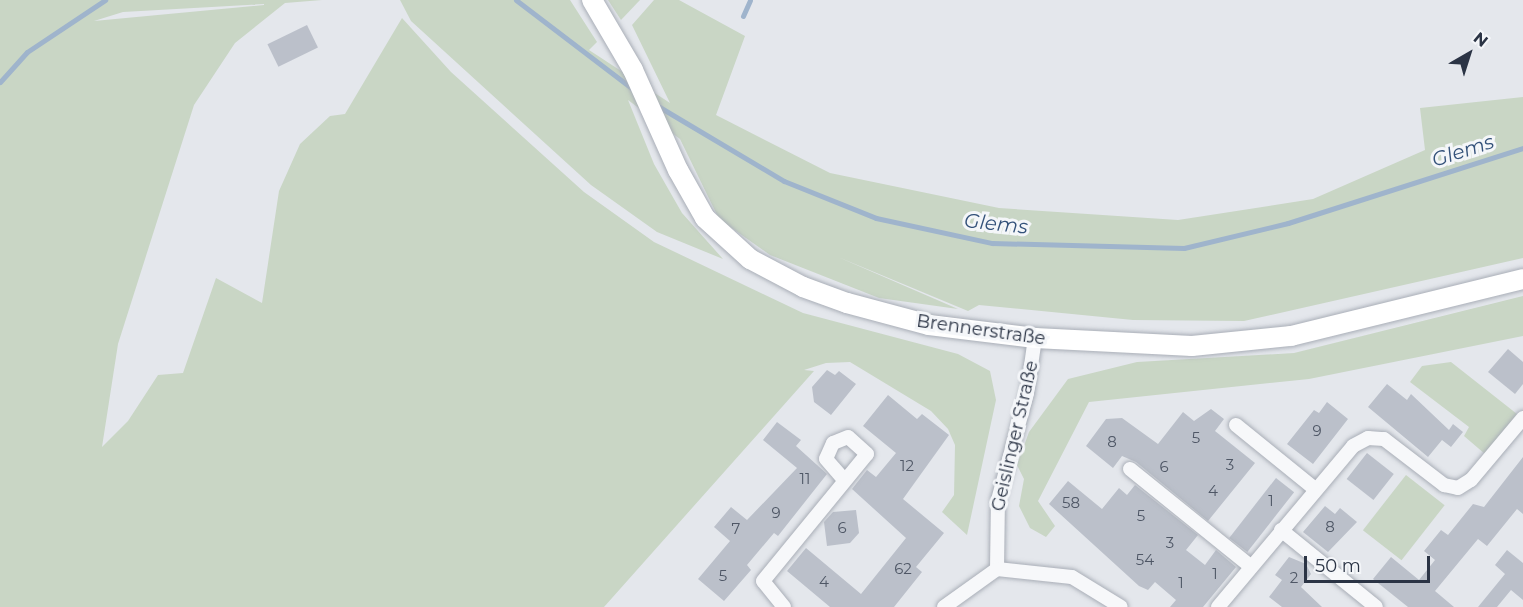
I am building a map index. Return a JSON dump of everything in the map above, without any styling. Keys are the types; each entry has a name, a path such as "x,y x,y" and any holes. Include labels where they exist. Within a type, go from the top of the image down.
{"main road":[{"name":"Brennerstraße","path":"592,0 606,21 678,170 699,208 723,237 780,276 846,303 929,325 1035,338 1192,346 1238,343 1352,322 1523,279"}],"street":[{"name":"Geislinger Straße","path":"997,569 998,500 1027,393 1035,338"},
{"path":"1218,607 1250,566 1353,446 1368,438 1384,439 1444,485 1458,488 1471,480 1523,418"},
{"path":"1236,425 1315,489"},
{"path":"1130,469 1250,566"},
{"path":"784,607 763,581 844,480"},
{"path":"1281,530 1376,607"},
{"path":"944,607 997,569 1072,577 1121,607"}],"green space":[{"path":"0,0 322,0 285,3 235,43 194,105 118,344 102,447 128,421 158,375 183,373 216,278 262,303 279,191 300,144 330,116 345,114 402,18 451,72 584,192 654,242 803,313 958,354 990,371 996,400 967,535 942,512 954,495 955,445 948,429 931,411 850,362 826,363 804,370 814,371 604,607 0,607","holes":["264,5 94,21 123,12"]},
{"path":"400,0 570,0 597,42 589,50 670,103 632,25 654,0 679,0 745,36 716,115 830,173 999,208 1178,220 1313,199 1425,150 1420,108 1523,97 1523,258 1244,321 1133,320 979,305 968,311 838,257 958,309 879,298 770,255 719,219 680,139 628,100 654,164 682,213 723,259 657,232 591,185 411,21"},
{"path":"608,0 640,0 621,20"},
{"path":"1523,296 1523,336 1309,379 1089,402 1038,501 1055,526 1046,537 1030,528 1019,506 1024,479 1017,465 1029,432 1068,379 1137,362 1294,353"},
{"path":"1451,362 1517,414 1485,454 1464,436 1469,427 1410,382 1422,366"},
{"path":"1406,475 1445,505 1402,560 1363,530"}],"building":[{"path":"307,25 318,47 278,67 267,44"},
{"path":"1508,349 1523,362 1523,384 1515,394 1488,372"},
{"path":"827,370 835,375 839,371 856,384 831,415 814,402 812,387"},
{"path":"1387,384 1407,400 1411,394 1449,430 1453,424 1463,432 1451,447 1442,440 1428,457 1368,407"},
{"path":"888,395 917,419 922,414 949,435 903,499 944,533 916,567 922,572 894,607 830,607 787,571 806,548 861,594 906,538 852,489 867,470 876,477 896,453 863,426"},
{"path":"1327,402 1348,419 1313,464 1287,444 1314,410 1319,413"},
{"path":"1211,409 1224,419 1215,431 1255,463 1208,521 1136,462 1122,456 1113,468 1086,446 1106,419 1122,418 1158,444 1183,412 1194,421"},
{"path":"777,422 801,440 796,446 827,474 778,536 774,533 747,565 751,570 724,601 698,579 730,541 714,527 731,507 747,520 797,468 763,440"},
{"path":"1367,453 1394,474 1373,500 1347,479"},
{"path":"1523,457 1523,514 1517,509 1487,546 1478,539 1435,591 1454,607 1408,607 1373,579 1391,557 1419,580 1435,560 1424,551 1441,530 1448,535 1473,504 1484,507"},
{"path":"1276,478 1294,492 1247,552 1229,538"},
{"path":"1068,481 1102,509 1119,488 1127,495 1135,485 1198,535 1186,550 1205,565 1216,550 1236,567 1203,607 1170,607 1176,600 1155,582 1148,590 1139,586 1049,504"},
{"path":"1325,506 1335,514 1340,508 1357,522 1328,552 1303,532"},
{"path":"856,510 859,533 850,543 827,546 824,522 833,512"},
{"path":"1507,550 1523,563 1523,600 1511,590 1497,607 1478,607 1505,574 1495,565"},
{"path":"1289,557 1306,564 1311,574 1301,587 1322,607 1282,607 1269,597 1282,580 1275,575"}],"waterway":[{"name":"Glems","path":"0,82 27,52 105,0"},
{"name":"Glems","path":"516,0 634,90"},
{"path":"743,16 750,0"},
{"name":"Glems","path":"656,105 784,181 876,218 992,243 1184,248 1288,223 1523,148"}]}
